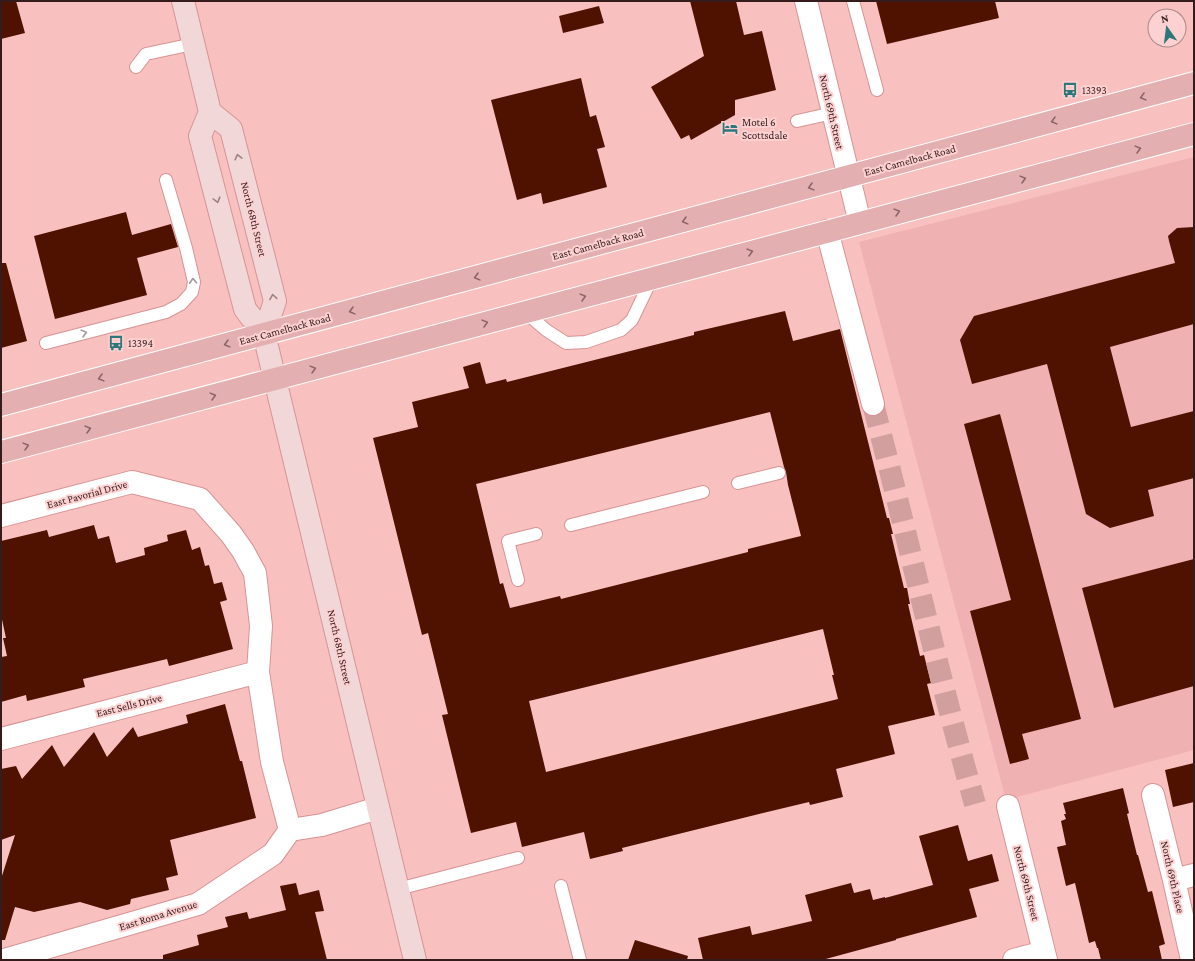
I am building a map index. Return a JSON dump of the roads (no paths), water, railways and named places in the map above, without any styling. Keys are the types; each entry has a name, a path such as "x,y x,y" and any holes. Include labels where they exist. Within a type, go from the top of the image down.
{"main road":[{"name":"East Camelback Road","path":"1,405 1194,83"},
{"path":"1,452 1194,134"}],"street":[{"path":"183,1 210,112"},
{"name":"North 69th Street","path":"806,1 860,223"},
{"name":"North 68th Street","path":"264,334 274,301 273,294 231,129 210,112 200,136 245,309 264,334 415,960"},
{"path":"827,231 873,404"},
{"name":"East Pavorial Drive","path":"1,516 132,482 200,499 231,534 243,551 255,573 261,626 258,672"},
{"path":"258,672 272,762 290,830 322,825 378,808"},
{"name":"East Sells Drive","path":"1,739 258,672"},
{"name":"North 69th Place","path":"1153,795 1184,877 1192,960"},
{"name":"North 69th Street","path":"1008,806 1045,956"},
{"name":"East Roma Avenue","path":"4,960 198,904 273,854 290,830"},
{"path":"1014,960 1045,956"}],"lane":[{"path":"853,1 877,90"},
{"path":"136,67 146,54 193,44"},
{"path":"797,121 833,113"},
{"path":"46,343 166,312 181,304 192,292 194,282 186,248 166,180"},
{"path":"525,312 546,330 566,343 586,342 622,330 632,320 652,278"},
{"path":"738,483 779,473"},
{"path":"571,525 703,492"},
{"path":"518,580 508,541 536,534"},
{"path":"398,889 518,858"},
{"path":"561,886 580,960"}],"tunnel":[{"path":"873,404 948,705 975,804"}],"place":[{"name":"13393","path":"1070,90"},
{"name":"Motel 6 Scottsdale","path":"730,128"},
{"name":"13394","path":"116,343"}]}
